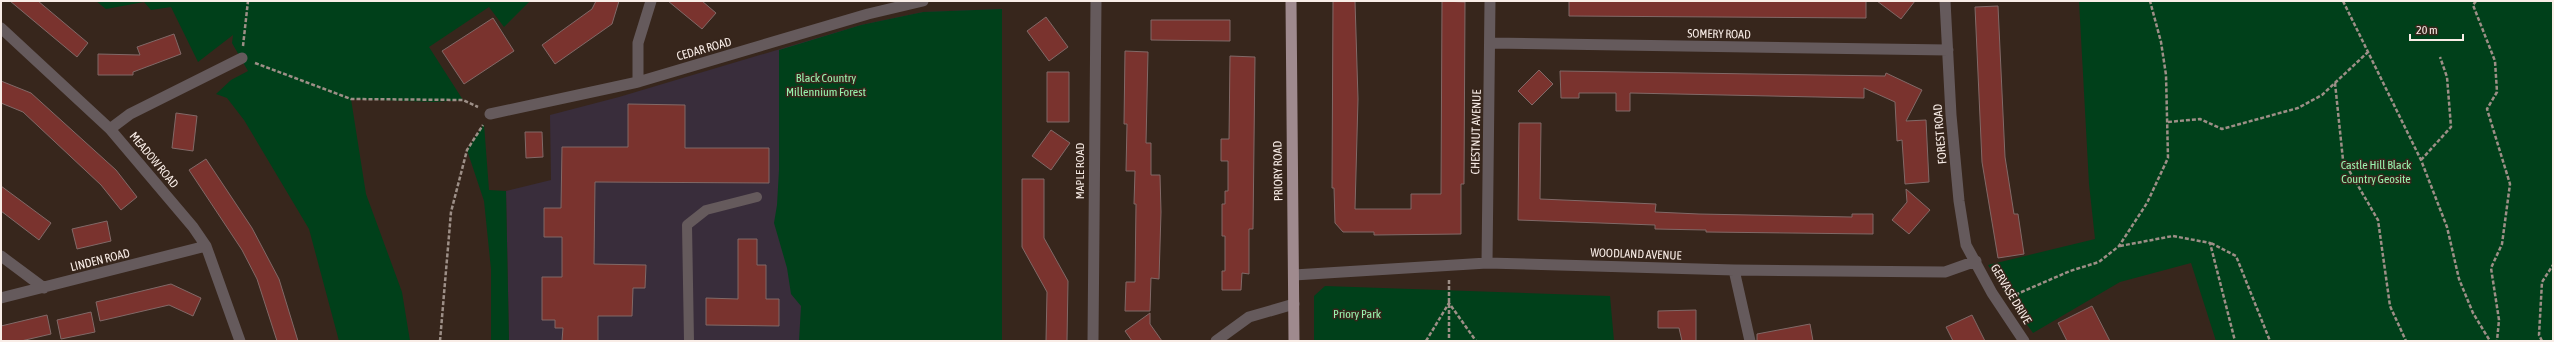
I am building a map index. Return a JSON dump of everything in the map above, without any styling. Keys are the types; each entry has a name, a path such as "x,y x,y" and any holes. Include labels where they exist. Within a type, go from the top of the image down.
{"main road":[{"name":"PRIORY ROAD","path":"1291,1 1294,341"}],"street":[{"path":"638,82 638,42 651,1"},
{"name":"CEDAR ROAD","path":"490,114 638,82 868,14 923,1"},
{"name":"MAPLE ROAD","path":"1093,341 1096,1"},
{"name":"CHESTNUT AVENUE","path":"1487,263 1490,1"},
{"name":"FOREST ROAD","path":"1945,1 1959,201 1966,245 1976,261"},
{"name":"MEADOW ROAD","path":"1,28 110,128 193,227 206,246 240,341"},
{"name":"SOMERY ROAD","path":"1490,43 1948,50"},
{"path":"110,128 130,114 242,58"},
{"name":"LINDEN ROAD","path":"1,298 206,246"},
{"path":"1,256 44,288"},
{"name":"WOODLAND AVENUE","path":"1294,275 1448,264 1487,263 1734,270 1945,272 1976,261"},
{"name":"GERVASE DRIVE","path":"1976,261 1992,293 2024,341"},
{"path":"1734,270 1750,341"},
{"path":"1216,341 1249,317 1294,304"}],"lane":[{"path":"689,341 687,225 706,210 757,197"}],"path":[{"path":"248,1 242,58 351,99 463,100 490,114 467,150 451,212 440,341"},
{"path":"2005,299 2070,271 2099,262 2119,246 2147,203 2168,158 2166,75 2161,42 2150,1"},
{"path":"2343,1 2421,160 2447,227 2462,286 2473,313 2490,341"},
{"path":"2476,1 2473,5 2495,61 2497,92 2487,109 2510,184 2502,244 2491,268 2499,320 2497,341"},
{"path":"2168,122 2200,120 2222,129 2298,108 2322,96 2368,52"},
{"path":"2421,160 2450,127 2447,77 2440,57"},
{"path":"2335,84 2343,160 2378,220 2390,306 2406,341"},
{"path":"2119,246 2173,236 2210,243 2236,256 2270,341"},
{"path":"2210,243 2235,341"},
{"path":"1448,264 1449,341"},
{"path":"2542,341 2539,334 2542,282 2553,265"},
{"path":"1426,341 1449,304"},
{"path":"1449,304 1476,341"}],"shaded area":[{"path":"1002,9 1002,341 509,341 506,191 551,180 550,115 619,97 861,25 923,12"}],"green space":[{"path":"96,1 530,1 504,27 489,7 429,47 463,100 434,102 351,99 366,194 402,292 410,341 339,341 309,229 244,120 227,98 216,94 231,80 248,71 232,43 233,35 198,62 171,7 151,10 144,2 106,9"},
{"name":"Castle Hill Black Country Geosite","path":"2079,1 2553,1 2553,341 2216,341 2191,263 2120,282 2033,333 2010,301 1988,265 2095,239 2089,184"},
{"name":"Black Country Millennium Forest","path":"1002,9 1002,341 799,341 801,306 791,294 787,268 774,223 777,205 779,170 779,50 861,25 923,12"},
{"path":"484,124 489,190 506,191 509,341 491,341 491,269 484,201 467,150"},
{"name":"Priory Park","path":"1325,286 1610,296 1614,341 1314,341 1314,296"}],"building":[{"path":"10,1 38,1 88,43 77,57"},
{"path":"596,1 619,1 612,24 555,64 542,45 592,9"},
{"path":"668,1 702,1 716,13 702,29"},
{"path":"1333,1 1355,1 1358,99 1355,209 1411,209 1411,194 1441,194 1442,1 1465,2 1464,184 1461,184 1461,234 1374,235 1374,232 1343,232 1335,223 1334,188 1332,188"},
{"path":"1569,1 1866,1 1866,18 1569,16"},
{"path":"1877,1 1915,1 1901,19"},
{"path":"1998,6 2005,157 2014,214 2018,214 2024,254 1998,258 1982,162 1975,7"},
{"path":"1046,17 1068,47 1049,61 1027,31"},
{"path":"493,18 514,51 464,84 442,51"},
{"path":"1151,20 1230,20 1230,41 1151,40"},
{"path":"174,34 181,54 133,72 133,75 98,75 98,54 140,55 137,47"},
{"path":"1125,51 1148,52 1146,143 1151,143 1151,175 1160,175 1161,212 1159,279 1151,278 1150,311 1125,311 1126,282 1135,282 1136,204 1134,204 1135,171 1126,171 1127,124 1124,124"},
{"path":"1230,56 1255,57 1253,229 1249,229 1249,274 1242,273 1241,290 1222,290 1222,271 1225,271 1225,236 1222,236 1222,204 1225,204 1225,191 1228,191 1228,161 1221,161 1221,139 1229,139"},
{"path":"1539,70 1553,84 1532,105 1518,91"},
{"path":"1560,71 1885,76 1886,73 1922,90 1906,121 1926,120 1929,182 1905,184 1902,140 1897,141 1895,102 1864,88 1864,98 1630,93 1630,111 1616,111 1616,93 1579,93 1579,98 1561,98"},
{"path":"1047,72 1069,72 1069,122 1047,122"},
{"path":"1,81 31,93 116,170 137,197 121,210 101,185 23,112 1,103"},
{"path":"628,104 685,105 685,148 769,148 769,183 595,182 594,264 646,265 645,288 633,288 632,316 598,316 598,341 562,341 563,328 555,328 555,320 542,320 542,277 562,277 562,237 544,237 544,208 561,208 562,147 628,147"},
{"path":"176,113 197,116 193,151 172,148"},
{"path":"1519,123 1541,123 1540,199 1656,204 1655,212 1699,214 1852,217 1852,214 1873,214 1873,234 1706,232 1706,230 1655,229 1655,225 1518,220"},
{"path":"1051,130 1070,143 1051,170 1032,156"},
{"path":"525,132 542,132 543,157 526,158"},
{"path":"206,159 252,228 279,279 298,341 277,341 257,279 242,250 189,170"},
{"path":"1022,179 1044,179 1044,238 1068,281 1067,341 1046,341 1047,292 1022,247"},
{"path":"1,186 51,223 39,240 1,211"},
{"path":"1906,189 1930,210 1909,234 1892,220 1907,202"},
{"path":"107,221 111,241 77,249 72,229"},
{"path":"738,239 757,239 757,265 766,265 766,299 779,299 779,326 706,325 706,298 738,299"},
{"path":"171,284 201,298 193,316 169,305 100,321 96,302"},
{"path":"2092,306 2110,341 2067,341 2058,323"},
{"path":"1696,310 1696,341 1682,341 1679,328 1658,328 1658,311"},
{"path":"91,312 95,332 61,339 57,320"},
{"path":"1150,313 1150,324 1162,341 1132,341 1125,331"},
{"path":"47,315 51,334 21,341 1,341 1,326"},
{"path":"1972,315 1985,341 1953,341 1946,327"},
{"path":"1810,324 1813,341 1757,341 1757,334"}]}
